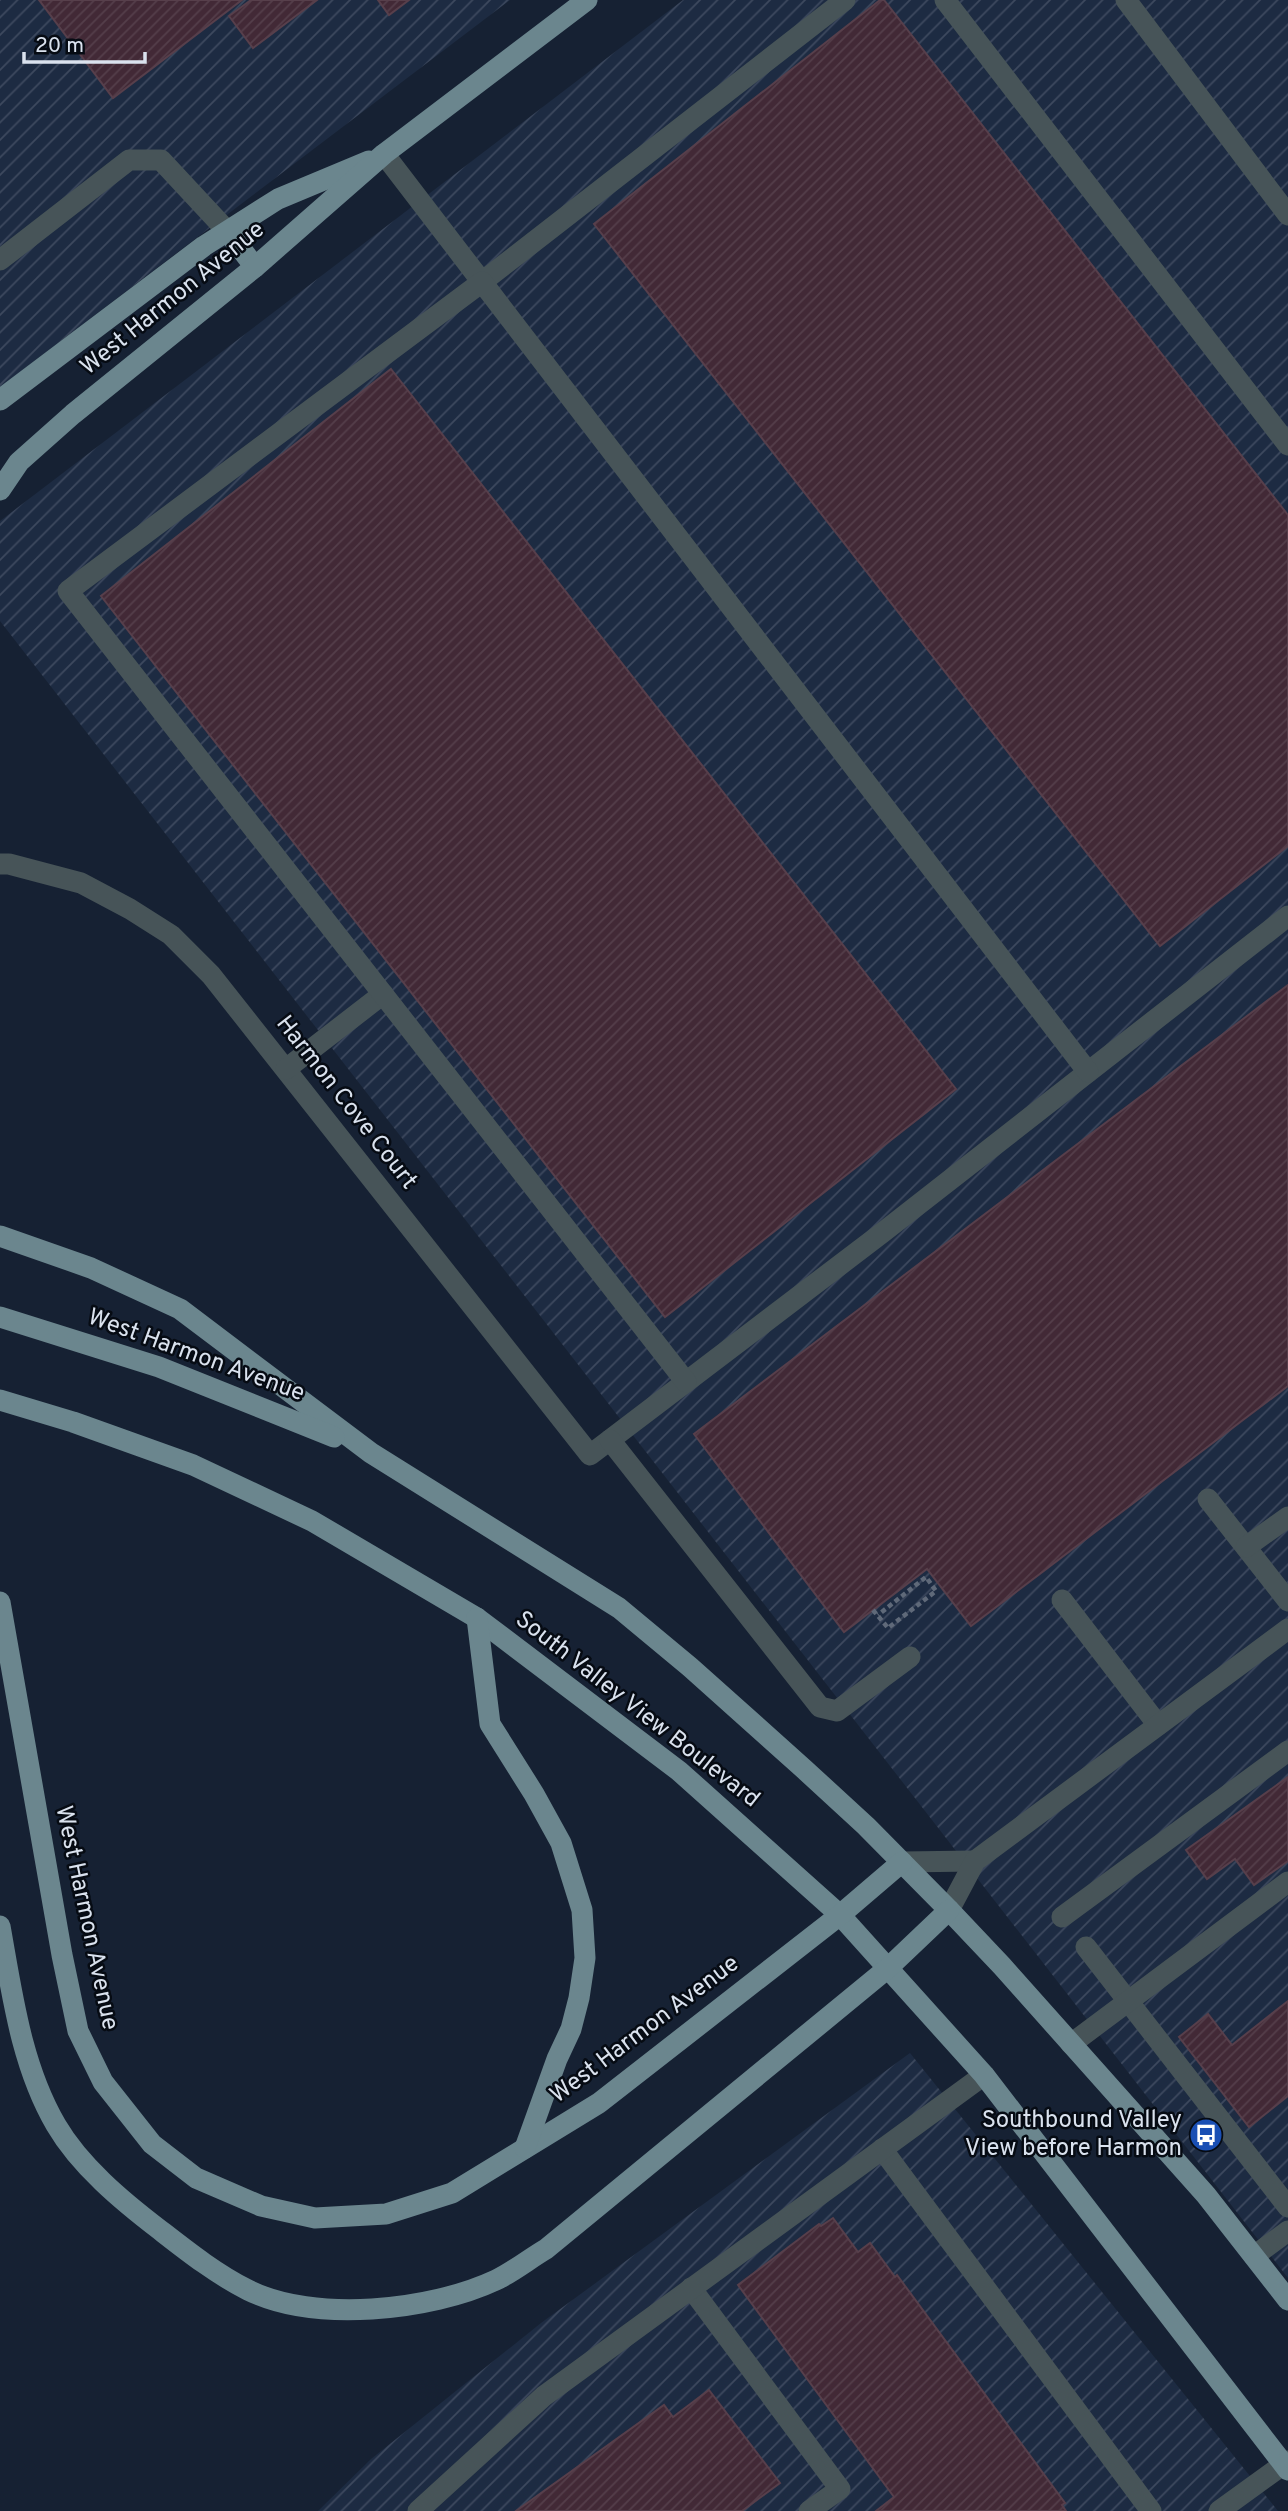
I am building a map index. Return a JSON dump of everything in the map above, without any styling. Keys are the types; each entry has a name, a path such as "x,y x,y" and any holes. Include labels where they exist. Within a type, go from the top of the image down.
{"main road":[{"name":"West Harmon Avenue","path":"0,490 19,462 73,414 255,267 384,154 587,0"},
{"name":"West Harmon Avenue","path":"0,400 204,246 278,199 384,154"},
{"path":"228,232 255,267"},
{"path":"0,1236 91,1268 180,1309 371,1453 620,1608 804,1769 949,1910 1206,2195 1288,2300"},
{"name":"West Harmon Avenue","path":"0,1317 108,1349 302,1422 371,1453"},
{"name":"South Valley View Boulevard","path":"0,1400 193,1465 259,1494 364,1550 477,1618 680,1771 840,1915 984,2075 1286,2465"},
{"name":"West Harmon Avenue","path":"0,1602 62,1955 78,2031 103,2082 152,2144 196,2178 261,2206 315,2218 386,2214 452,2193 599,2104 840,1915 902,1862"},
{"path":"477,1618 490,1724 561,1843 582,1910 585,1958 579,1998 571,2029 557,2059 525,2148"},
{"path":"0,1926 17,2019 35,2077 55,2124 82,2162 145,2219 189,2252 248,2290 292,2305 346,2309 400,2307 451,2296 497,2280 546,2249 888,1968 949,1910"}],"street":[{"path":"686,1382 68,591 482,282 845,0"},
{"path":"945,0 1288,445"},
{"path":"1126,0 1288,215"},
{"path":"384,154 1088,1072"},
{"path":"0,260 129,160 161,160 228,232"},
{"name":"Harmon Cove Court","path":"0,864 9,863 82,883 171,935 211,975 590,1455 610,1440"},
{"path":"910,1657 837,1711 820,1707 610,1440 882,1234 1288,916"},
{"path":"286,1069 383,995"},
{"path":"1208,1499 1288,1601"},
{"path":"1246,1547 1288,1517"},
{"path":"1062,1600 1158,1725"},
{"path":"949,1910 975,1861 1288,1629"},
{"path":"1062,1917 1288,1751"},
{"path":"902,1862 975,1861"},
{"path":"1071,2043 1288,1882"},
{"path":"1086,1947 1288,2207"},
{"path":"418,2511 544,2396 984,2075"},
{"path":"882,2149 1151,2511"},
{"path":"1254,2256 1288,2231"},
{"path":"691,2288 840,2489 809,2511"},
{"path":"1219,2511 1286,2465"}],"path":[{"path":"873,1610 877,1615 888,1628 936,1591 926,1577 877,1615"}],"shaded area":[{"path":"0,0 510,0 0,387"},
{"path":"683,0 1288,0 1288,2278 0,621 0,521"},
{"path":"910,2053 1278,2511 318,2511 371,2459 541,2323"}],"building":[{"path":"39,0 242,0 113,98"},
{"path":"251,0 317,0 253,48 229,16"},
{"path":"378,0 409,0 389,15"},
{"path":"880,0 884,0 1288,515 1288,846 1160,946 594,224"},
{"path":"391,369 956,1089 665,1317 101,596"},
{"path":"1288,985 1288,1386 971,1626 927,1569 844,1632 694,1434"},
{"path":"1288,1777 1288,1861 1254,1885 1235,1859 1207,1879 1186,1850"},
{"path":"1288,2001 1288,2096 1249,2127 1179,2037 1208,2014 1232,2045"},
{"path":"833,2218 858,2252 870,2243 895,2277 897,2275 1065,2503 1062,2505 1066,2511 876,2511 894,2497 738,2285 819,2224 821,2226"},
{"path":"709,2390 780,2483 742,2511 516,2511 664,2405 673,2417"}],"place":[{"name":"Southbound Valley View before Harmon","path":"1206,2135"}]}
